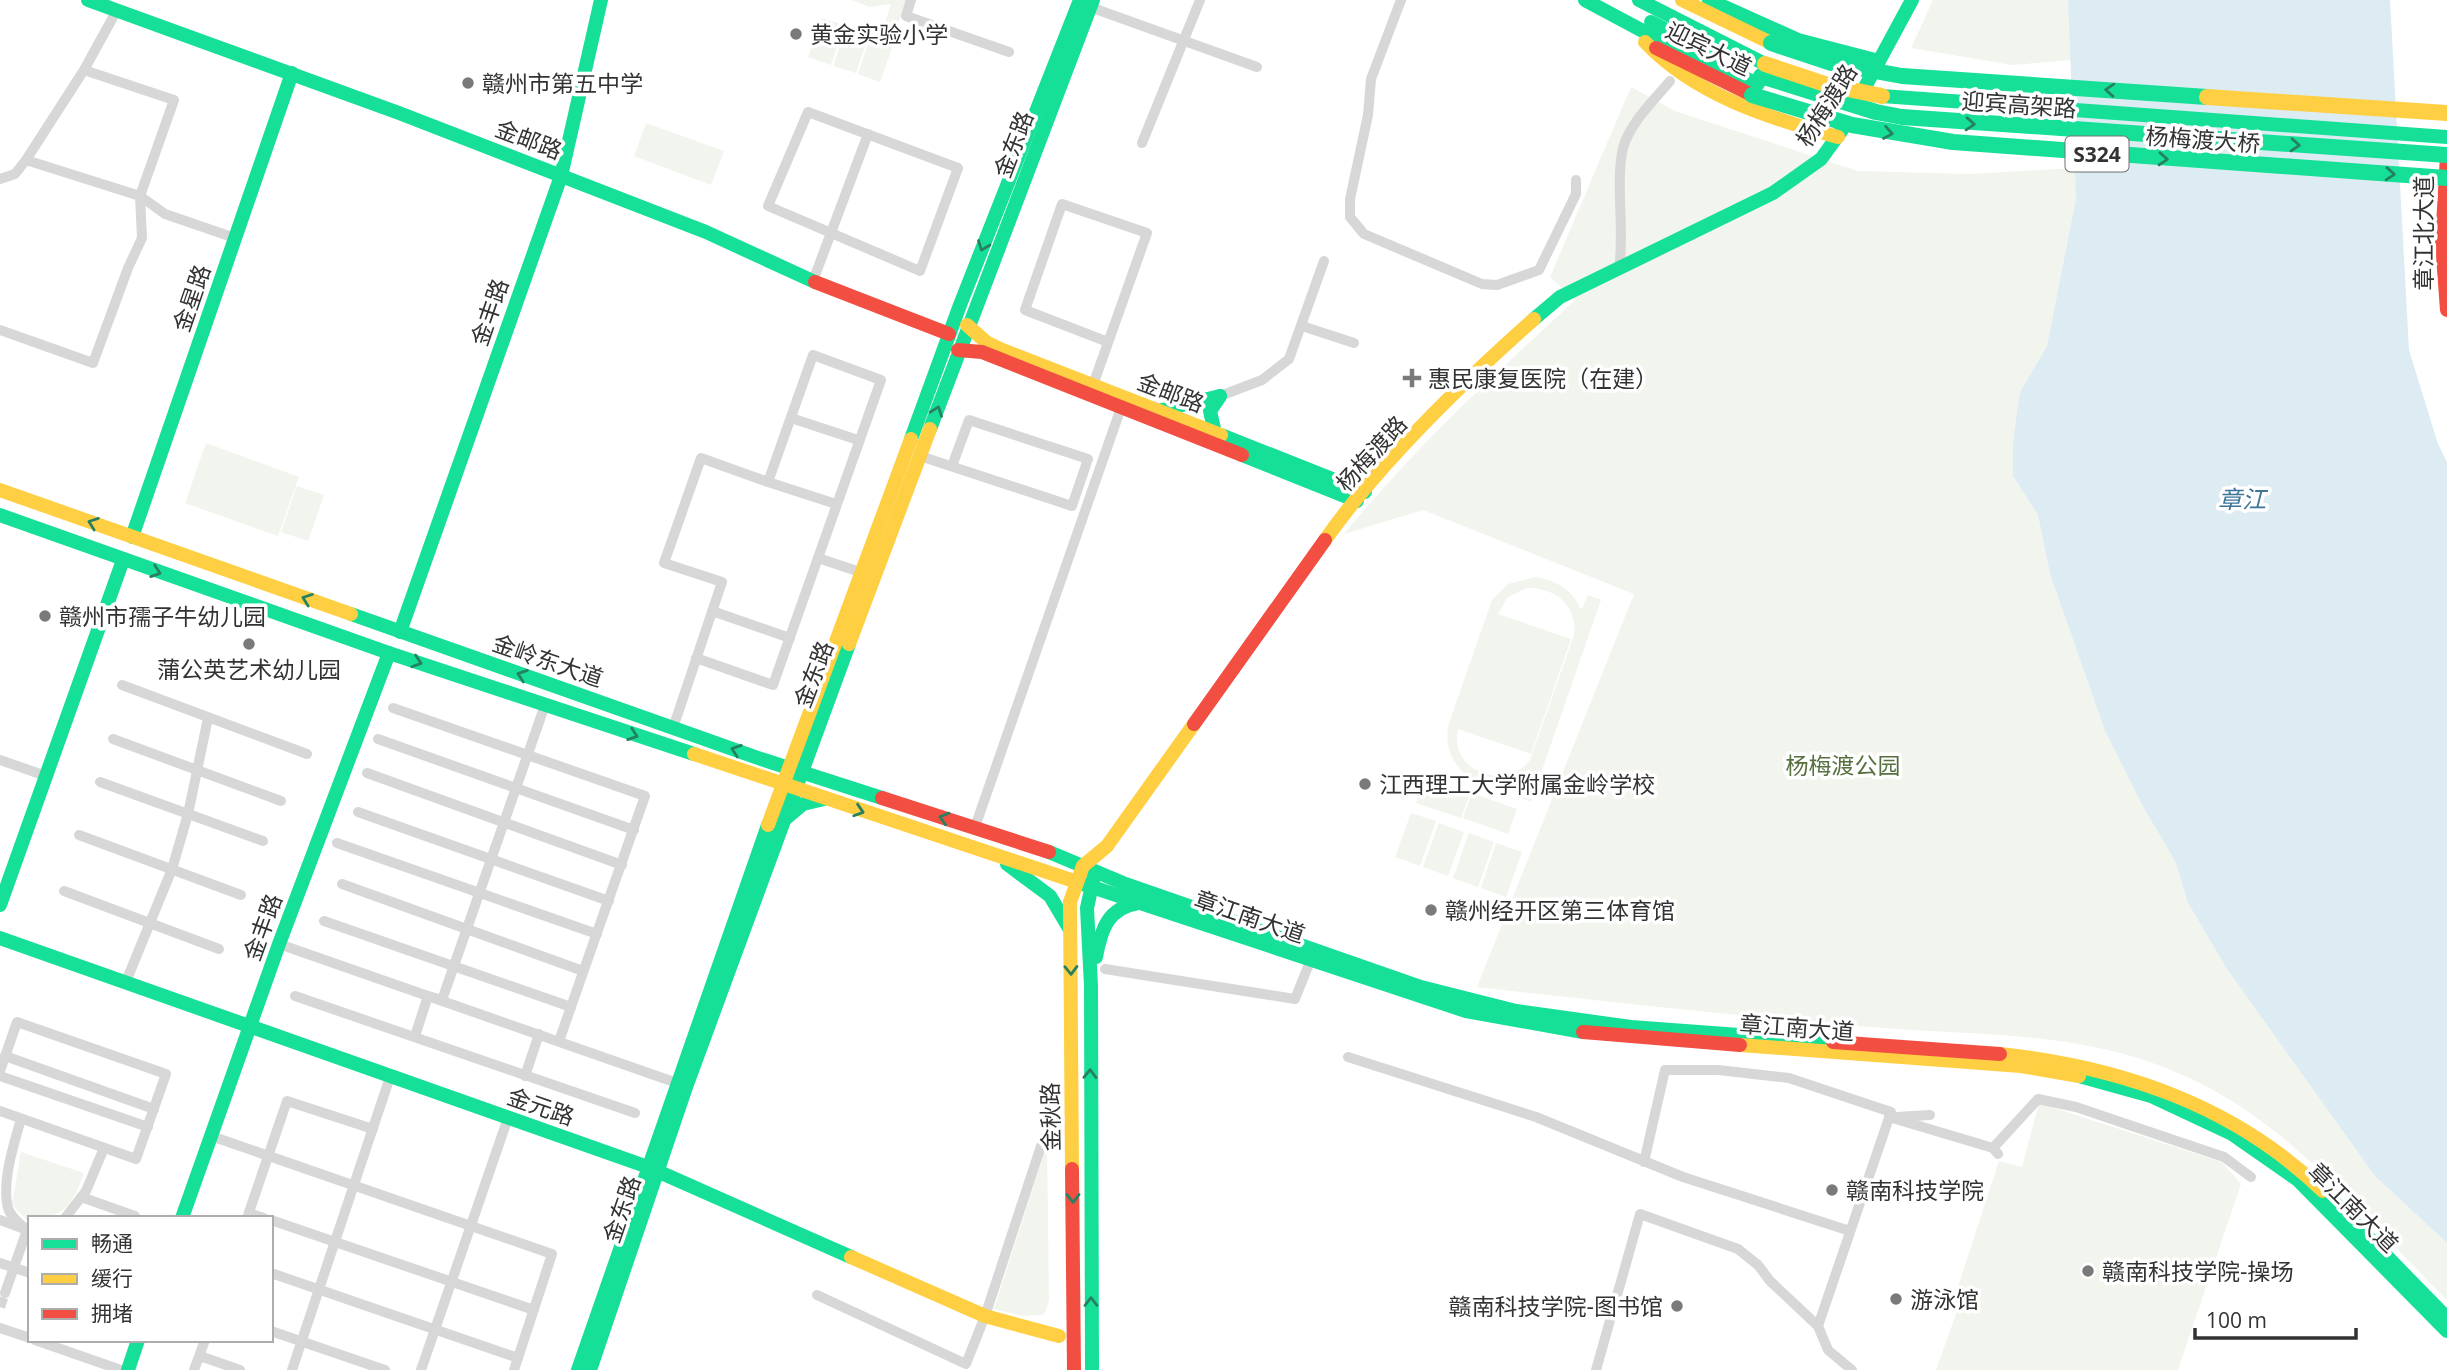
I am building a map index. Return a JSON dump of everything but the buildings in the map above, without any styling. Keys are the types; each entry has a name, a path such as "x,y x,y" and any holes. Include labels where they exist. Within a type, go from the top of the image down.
{"main road":[{"name":"金邮路","path":"88,0 292,73 706,232 813,281 949,334"},
{"name":"金丰路","path":"400,632 561,176 601,0"},
{"name":"迎宾大道","path":"1572,0 1645,42 1763,70"},
{"path":"1585,0 1684,53 1763,70"},
{"name":"迎宾高架路","path":"1611,0 1641,6 1763,70 1876,112 1949,122 2447,156"},
{"path":"1665,0 1722,34 1763,70"},
{"name":"迎宾大道","path":"1682,0 1763,70"},
{"path":"1709,0 1798,40 1879,61"},
{"name":"杨梅渡路","path":"1087,875 1329,534 1386,466 1494,355 1560,297 1773,193 1816,165 1838,137 1912,0"},
{"name":"金东路","path":"804,742 920,456 1082,2"},
{"name":"金东路","path":"578,1370 653,1169 949,334 1082,2"},
{"path":"1645,42 1669,68 1700,85 1756,110 1838,137"},
{"name":"杨梅渡大桥","path":"1763,70 1831,63 1902,76 2447,113"},
{"name":"迎宾高架路","path":"1763,70 1882,96 2447,137"},
{"name":"杨梅渡大桥","path":"1763,70 1856,127 1963,145 2447,177"},
{"name":"金星路","path":"132,537 292,73"},
{"name":"章江北大道","path":"2447,156 2442,231 2447,310"},
{"name":"金邮路","path":"967,325 986,342 1093,385 1123,403 1158,411 1215,433 1361,497"},
{"name":"金邮路","path":"958,350 982,352 1123,403 1361,497"},
{"path":"1158,411 1220,396"},
{"path":"1215,433 1210,411 1220,396"},
{"name":"金岭东大道","path":"0,490 836,785 975,827 1087,875"},
{"name":"金岭东大道","path":"0,514 389,653 753,776 988,852 1087,875"},
{"path":"0,905 123,560"},
{"name":"金丰路","path":"183,1216 279,944 389,653"},
{"path":"761,759 784,753 804,742 818,771 836,785"},
{"path":"753,776 765,790 777,818 803,804 825,799"},
{"name":"金东路","path":"590,1370 677,1083 777,818"},
{"path":"988,852 1040,886 1055,901 1070,931"},
{"name":"章江南大道","path":"1087,875 1141,903 1514,1016 1631,1027 2022,1054 2067,1067 2175,1106 2252,1146 2313,1193 2419,1306 2447,1332"},
{"name":"章江南大道","path":"1087,875 1312,955"},
{"name":"金秋路","path":"1074,1370 1070,902 1087,875"},
{"name":"金秋路","path":"1087,875 1091,986 1092,1370"},
{"path":"1091,986 1099,933 1106,918 1125,904 1141,903"},
{"name":"金元路","path":"0,939 249,1029 653,1169 985,1316 1059,1336"},
{"name":"章江南大道","path":"2067,1067 2107,1070 2162,1089 2210,1110 2259,1138 2332,1197 2447,1318"},
{"path":"128,1370 137,1342"}],"street":[{"path":"911,0 906,16 1009,52"},
{"path":"1142,143 1200,0"},
{"path":"1401,0 1371,79 1368,115 1350,199 1350,217 1364,233 1482,284 1497,285 1539,271 1571,205 1576,180"},
{"path":"1082,2 1257,67"},
{"path":"0,179 15,174 26,160 84,70 117,10"},
{"path":"0,330 93,363 142,238 140,196 174,100 84,70"},
{"path":"1619,269 1623,247 1623,148 1634,127 1670,81"},
{"path":"808,112 958,167 920,271 831,234 768,206 808,112"},
{"path":"813,281 868,134"},
{"path":"26,160 140,196 165,214 235,238"},
{"path":"1093,385 1147,233 1062,204 1025,310 1108,342"},
{"path":"1220,396 1262,380 1289,359 1324,261"},
{"path":"1302,326 1354,343"},
{"path":"696,658 773,685 881,380 813,355 768,482"},
{"path":"975,827 1123,403"},
{"path":"791,418 858,440"},
{"path":"920,456 1072,506 1088,458 969,420 952,466"},
{"path":"673,728 722,582 664,563 701,458 836,504"},
{"path":"818,558 863,573"},
{"path":"712,611 790,638"},
{"path":"122,685 307,754"},
{"path":"442,1000 545,705"},
{"path":"393,708 645,796 559,1041"},
{"path":"125,984 172,869 188,814 208,718"},
{"path":"113,739 281,801"},
{"path":"378,739 634,830"},
{"path":"0,760 46,776"},
{"path":"367,773 622,865"},
{"path":"100,782 263,841"},
{"path":"358,812 609,901"},
{"path":"79,835 241,895"},
{"path":"337,843 597,934"},
{"path":"342,884 583,971"},
{"path":"64,891 219,949"},
{"path":"324,921 571,1007"},
{"path":"279,944 677,1083"},
{"path":"1105,970 1295,999 1312,955"},
{"path":"295,996 635,1114"},
{"path":"415,1036 428,996"},
{"path":"0,1071 17,1022 166,1074 136,1159 0,1111"},
{"path":"525,1076 539,1034"},
{"path":"5,1056 154,1109"},
{"path":"1348,1057 1536,1118 1644,1162 1850,1231"},
{"path":"1644,1162 1665,1070 1718,1070 1789,1078 1891,1112 1818,1326"},
{"path":"0,1076 148,1127"},
{"path":"292,1370 390,1077"},
{"path":"1889,1117 1995,1151 2038,1099 2076,1107 2224,1157 2251,1177"},
{"path":"248,1215 287,1101 373,1129"},
{"path":"1889,1117 1930,1115"},
{"path":"21,1118 5,1169 6,1203 12,1215 28,1229"},
{"path":"421,1370 508,1118"},
{"path":"211,1136 552,1254 514,1370"},
{"path":"817,1295 966,1364 985,1316 1041,1146"},
{"path":"67,1216 81,1197 104,1148"},
{"path":"81,1197 135,1216"},
{"path":"1596,1370 1603,1335 1640,1214 1738,1249 1758,1265 1770,1281 1818,1326 1828,1350 1852,1370"},
{"path":"0,1220 28,1230"},
{"path":"273,1221 534,1310"},
{"path":"5,1293 28,1233"},
{"path":"0,1263 28,1272"},
{"path":"273,1274 518,1358"},
{"path":"0,1328 28,1337"},
{"path":"273,1332 385,1370"},
{"path":"41,1342 121,1370"},
{"path":"194,1370 204,1342"},
{"path":"200,1356 240,1370"}],"green space":[{"path":"852,0 906,0 895,34 883,30 891,4 869,7"},
{"path":"1933,0 2068,0 2072,60 2012,65 1911,48"},
{"path":"822,18 844,25 831,65 808,57"},
{"path":"847,26 869,34 856,73 833,66"},
{"path":"871,35 894,42 880,82 858,74"},
{"name":"杨梅渡公园","path":"1631,87 1675,111 1858,171 1971,174 2075,168 2076,198 2047,346 2020,392 2013,476 2038,515 2050,574 2105,731 2142,805 2175,861 2188,903 2227,969 2375,1176 2447,1243 2447,1300 2337,1187 2278,1134 2213,1090 2171,1070 2130,1056 2046,1039 1870,1027 1477,987 1634,594 1423,510 1344,534 1426,442 1575,300 1550,277"},
{"path":"646,123 724,151 711,185 634,156"},
{"path":"206,443 299,477 278,536 185,503"},
{"path":"297,486 324,495 308,541 281,532"},
{"path":"1535,577 1550,581 1563,587 1581,610 1588,595 1601,600 1531,802 1518,797 1523,780 1493,786 1467,776 1457,766 1447,739 1449,723 1492,600 1508,584","holes":["1527,588 1555,595 1568,607 1572,615 1574,635 1530,760 1519,770 1507,775 1481,772 1470,766 1462,756 1457,744 1458,729 1531,754 1571,639 1498,614 1508,597"]},
{"path":"1425,778 1470,793 1461,818 1416,803"},
{"path":"1472,793 1517,809 1508,834 1463,818"},
{"path":"1411,813 1436,821 1420,866 1395,857"},
{"path":"1439,823 1464,832 1448,876 1423,867"},
{"path":"1469,833 1494,842 1478,887 1453,878"},
{"path":"1496,843 1522,852 1506,897 1481,888"},
{"name":"赣南科技学院-操场","path":"2039,1103 2222,1162 2241,1184 2178,1370 1936,1370 1957,1311 1951,1308 1999,1161 2022,1167"},
{"path":"1047,1144 1049,1301 1044,1315 1023,1316 994,1309"},
{"path":"21,1152 84,1173 71,1201 59,1212 47,1216 28,1216 28,1222 12,1204"}],"water":[{"name":"章江","path":"2068,0 2390,0 2409,350 2438,444 2447,462 2447,1243 2375,1176 2227,969 2188,903 2175,861 2142,805 2105,731 2050,574 2038,515 2013,476 2013,442 2020,392 2047,346 2076,198"}],"tunnel":[{"path":"0,1307 5,1293"}],"traffic: fast":[{"path":"88,0 399,113 706,232 815,282"},
{"path":"400,632 561,176 601,0"},
{"path":"911,439 960,305 1080,0"},
{"path":"930,429 1093,0"},
{"path":"1585,0 1669,45 1758,84"},
{"path":"1639,0 1765,64"},
{"path":"1709,0 1798,40 1879,61"},
{"path":"1858,100 1912,0"},
{"path":"1651,22 1707,51"},
{"path":"1771,43 1831,63 1902,76 2207,97"},
{"path":"132,537 292,73"},
{"path":"1761,76 1876,112 1902,117 2447,155"},
{"path":"1752,95 1852,125 1953,142 2447,178"},
{"path":"1882,96 2447,137"},
{"path":"1534,319 1560,297 1773,193 1821,159 1842,130"},
{"path":"1158,411 1220,396"},
{"path":"1215,433 1210,411 1220,396"},
{"path":"1221,435 1365,492"},
{"path":"1242,455 1357,501"},
{"path":"0,515 389,653 694,754"},
{"path":"0,905 123,560"},
{"path":"351,614 761,759 882,798"},
{"path":"590,1370 686,1087 849,644"},
{"path":"183,1216 279,944 389,653"},
{"path":"784,820 803,804 824,799"},
{"path":"578,1370 768,825"},
{"path":"1049,852 1123,883 1421,987 1516,1011 1631,1027 1833,1042"},
{"path":"1007,864 1050,896 1069,928"},
{"path":"1092,1370 1091,986 1087,908 1094,876"},
{"path":"1077,882 1466,1011 1583,1032"},
{"path":"1096,957 1100,937 1108,921 1119,910 1138,903"},
{"path":"0,938 648,1167 851,1257"},
{"path":"2079,1076 2151,1096 2232,1134 2298,1180 2447,1331"},
{"path":"2323,1191 2447,1318"},
{"path":"128,1370 137,1342"}],"traffic: slow":[{"path":"1682,0 1771,43"},
{"path":"1645,42 1665,61 1710,91 1785,121 1838,137"},
{"path":"1765,64 1828,85 1882,96"},
{"path":"2207,97 2447,113"},
{"path":"1325,540 1371,482 1423,424 1534,319"},
{"path":"967,325 986,342 1000,349 1221,435"},
{"path":"849,644 930,429"},
{"path":"768,825 911,439"},
{"path":"0,490 351,614"},
{"path":"1072,1169 1070,902 1083,866 1107,846 1194,724"},
{"path":"694,754 1077,882"},
{"path":"1740,1045 2021,1066 2079,1076"},
{"path":"2000,1054 2089,1069 2174,1095 2214,1113 2252,1135 2289,1161 2323,1191"},
{"path":"851,1257 985,1316 1059,1336"}],"traffic: jam":[{"path":"1656,48 1752,95"},
{"path":"2447,156 2442,243 2447,310"},
{"path":"815,282 949,334"},
{"path":"958,350 982,352 1242,455"},
{"path":"1194,724 1325,540"},
{"path":"882,798 1049,852"},
{"path":"1583,1032 1740,1045"},
{"path":"1833,1042 2000,1054"},
{"path":"1072,1169 1074,1370"}],"place":[{"name":"黄金实验小学","path":"796,34"},
{"name":"赣州市第五中学","path":"468,83"},
{"name":"惠民康复医院（在建）","path":"1412,378"},
{"name":"赣州市孺子牛幼儿园","path":"45,616"},
{"name":"蒲公英艺术幼儿园","path":"249,644"},
{"name":"江西理工大学附属金岭学校","path":"1365,784"},
{"name":"赣州经开区第三体育馆","path":"1431,910"},
{"name":"赣南科技学院","path":"1832,1190"},
{"name":"赣南科技学院-操场","path":"2088,1271"},
{"name":"游泳馆","path":"1896,1299"},
{"name":"赣南科技学院-图书馆","path":"1677,1306"}]}
